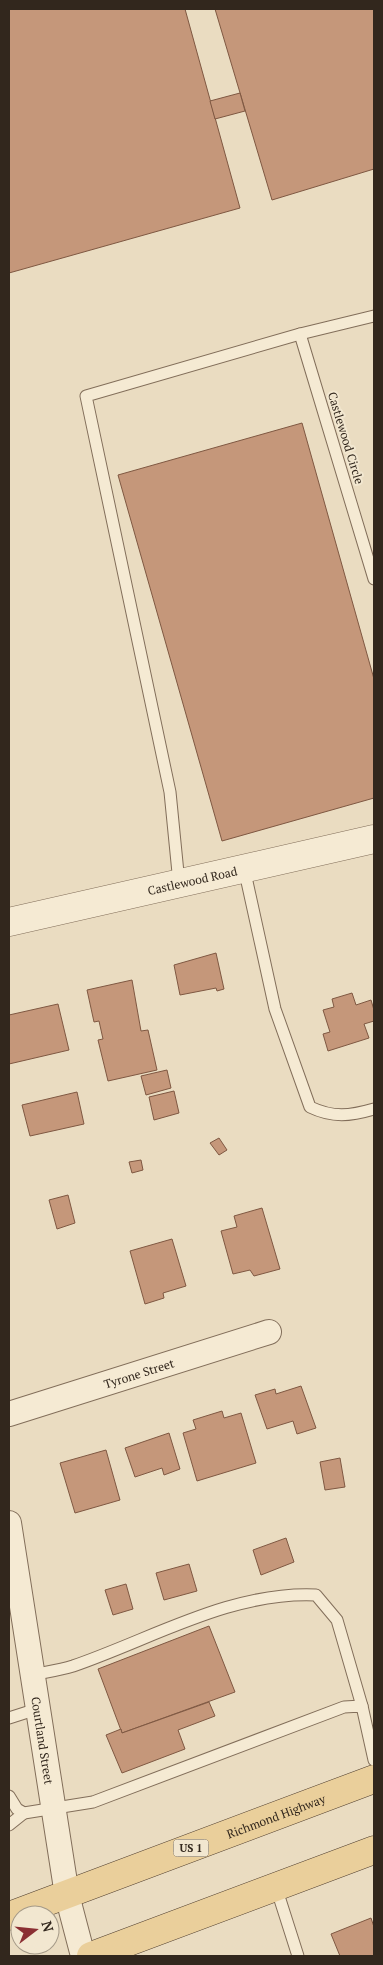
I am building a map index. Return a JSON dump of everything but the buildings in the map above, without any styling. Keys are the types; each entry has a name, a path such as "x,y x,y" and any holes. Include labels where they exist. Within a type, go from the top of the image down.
{"main road":[{"name":"Richmond Highway","path":"9,1916 374,1779"},
{"path":"92,1956 374,1850"}],"street":[{"name":"Castlewood Road","path":"9,922 374,839"},
{"name":"Tyrone Street","path":"9,1414 269,1332"},
{"name":"Courtland Street","path":"9,1523 67,1895 82,1956"}],"lane":[{"path":"179,884 170,792 86,396 300,334 374,316"},
{"name":"Castlewood Circle","path":"300,334 374,579"},
{"path":"244,868 276,1009 310,1107 327,1115 357,1114 374,1109"},
{"path":"32,1675 72,1666 220,1609 293,1594 316,1595 338,1620 362,1706 374,1760"},
{"path":"9,1825 24,1813 93,1802 315,1716 344,1707 362,1706"},
{"path":"9,1718 38,1709"},
{"path":"9,1796 17,1808 24,1813"},
{"path":"276,1887 298,1956"}]}
